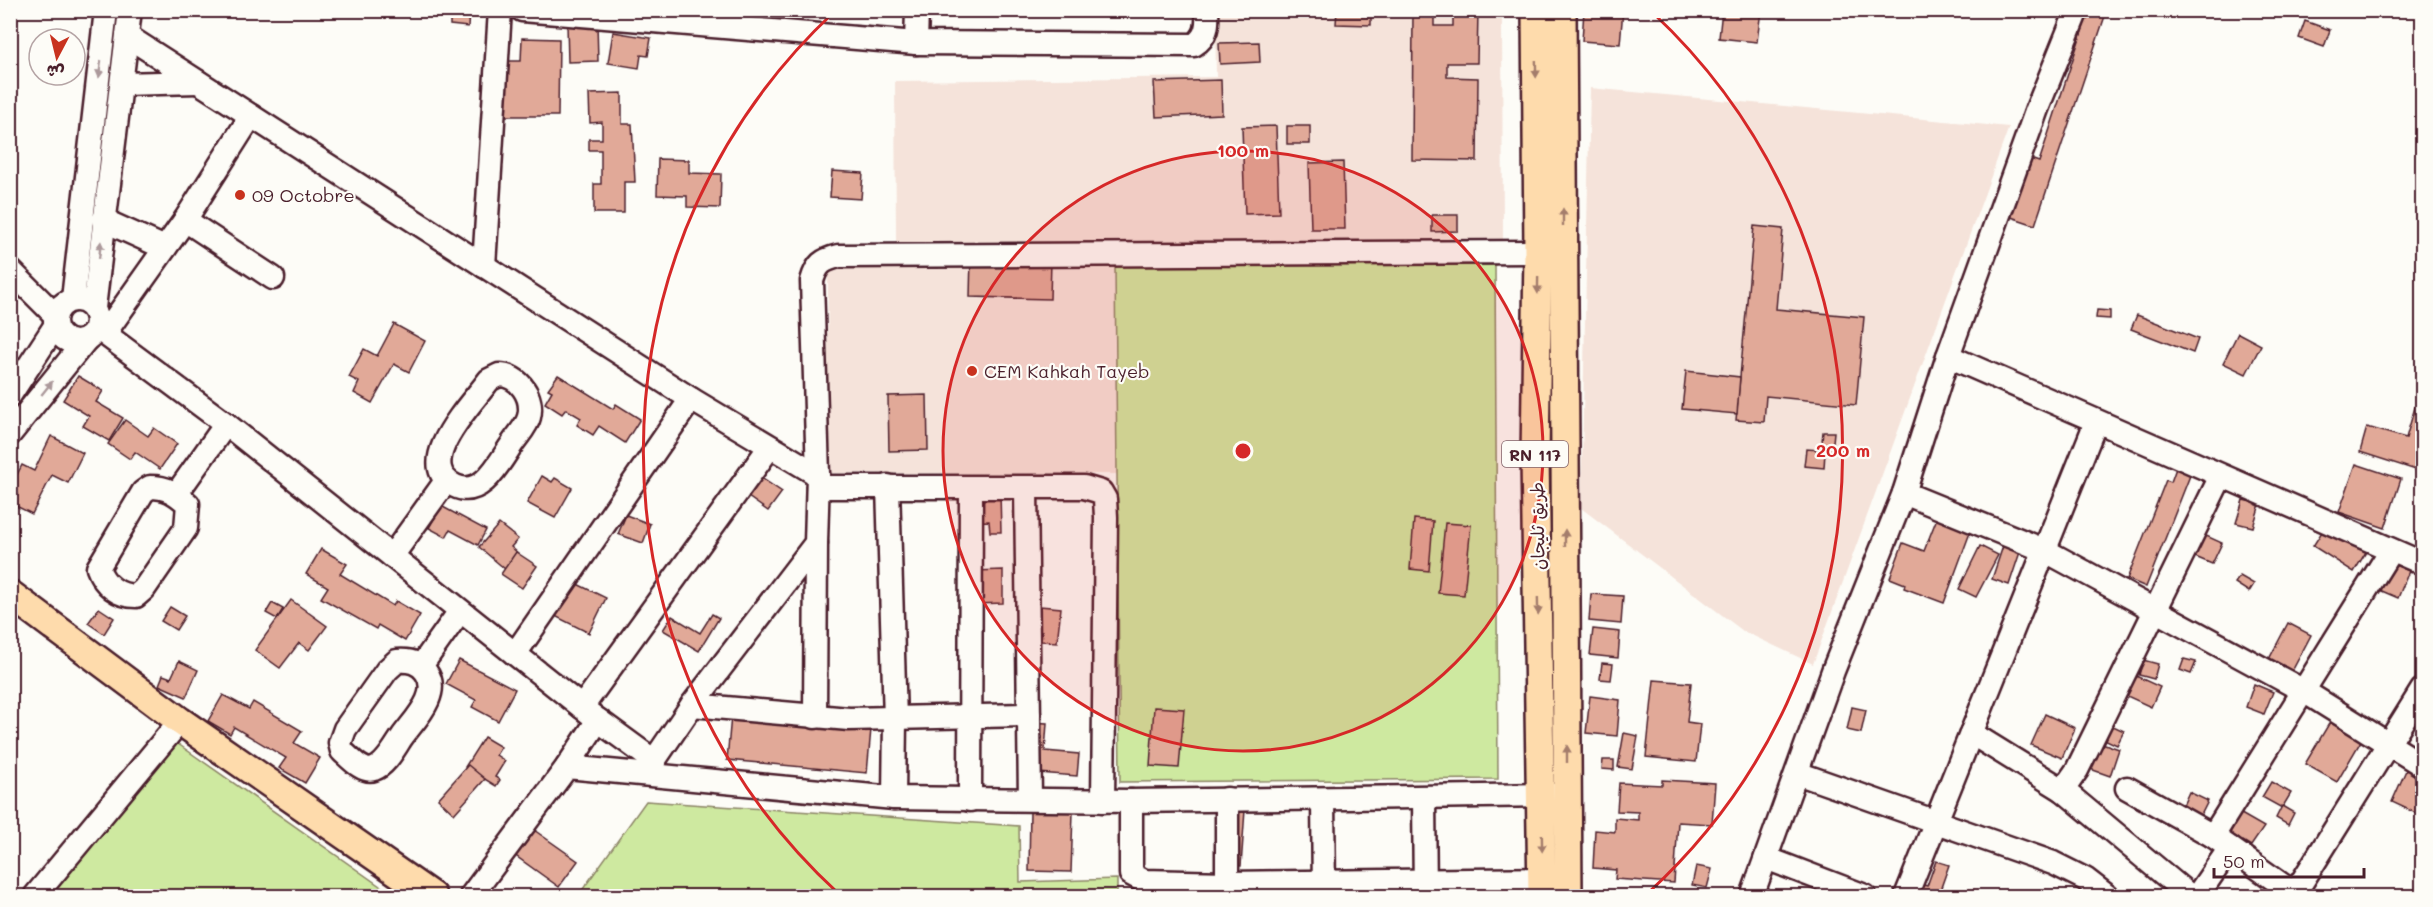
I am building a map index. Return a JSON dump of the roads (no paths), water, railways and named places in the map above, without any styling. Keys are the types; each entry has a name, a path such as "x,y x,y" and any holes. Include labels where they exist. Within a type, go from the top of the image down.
{"main road":[{"name":"طريق ثليجان","path":"1536,10 1538,252 1535,458 1554,795 1568,897"},
{"name":"طريق ثليجان","path":"1543,888 1554,795 1562,10"},
{"path":"10,594 180,721 432,897"}],"street":[{"path":"91,322 106,10"},
{"path":"10,434 91,322 130,10"},
{"path":"484,266 500,10"},
{"path":"522,10 743,19 916,44 1194,45 1202,40 1208,25 1208,10"},
{"path":"916,44 917,10"},
{"path":"1752,897 1833,671 1904,493 1948,356 2037,109 2077,10"},
{"path":"128,36 818,481 888,486 1094,489 1101,492 1105,499 1103,801"},
{"path":"122,84 198,82"},
{"path":"10,270 55,320 60,335 67,341 91,322 165,248 251,116"},
{"path":"104,220 165,248"},
{"path":"185,220 273,278"},
{"path":"815,717 818,481 812,281 816,268 823,260 839,255 1538,252"},
{"path":"10,395 55,320 62,304 91,322 226,424 590,714 650,767"},
{"path":"1948,356 2422,563"},
{"path":"499,375 506,375 522,386 530,399 529,419 487,479 473,488 461,488 446,481 438,458 443,443 489,380 499,375"},
{"path":"515,654 691,399"},
{"path":"1906,897 2096,422"},
{"path":"177,493 226,424"},
{"path":"471,897 567,766 590,714 769,448"},
{"path":"2063,790 2077,770 2220,476"},
{"path":"392,556 446,481"},
{"path":"888,486 895,720 894,798"},
{"path":"150,487 161,487 177,493 188,504 189,514 186,528 168,554 136,596 126,596 111,588 101,578 98,568 100,561 143,492 150,487"},
{"path":"970,800 971,488"},
{"path":"1026,489 1030,799"},
{"path":"1904,493 2044,550 2302,690 2422,765"},
{"path":"650,767 692,705 816,543"},
{"path":"2197,897 2222,842 2302,690 2391,550"},
{"path":"421,666 460,611"},
{"path":"397,661 408,661 421,666 430,678 428,700 386,759 374,769 366,769 342,751 342,735 397,661"},
{"path":"2127,788 2222,842 2297,895 2422,690"},
{"path":"692,705 815,717 895,720 1029,715"},
{"path":"35,897 180,721"},
{"path":"1971,733 2063,790 2190,897"},
{"path":"567,766 650,767 894,798 1131,801 1554,795"},
{"path":"1797,774 2053,863 2085,879 2107,897"},
{"path":"1424,798 1425,889"},
{"path":"1227,799 1227,890"},
{"path":"1323,799 1324,889"},
{"path":"1131,801 1131,874 1135,878 1227,890 1543,888"},
{"path":"1766,858 1865,897"}],"place":[{"name":"09 Octobre","path":"240,195"},
{"name":"CEM Kahkah Tayeb","path":"972,371"}]}
